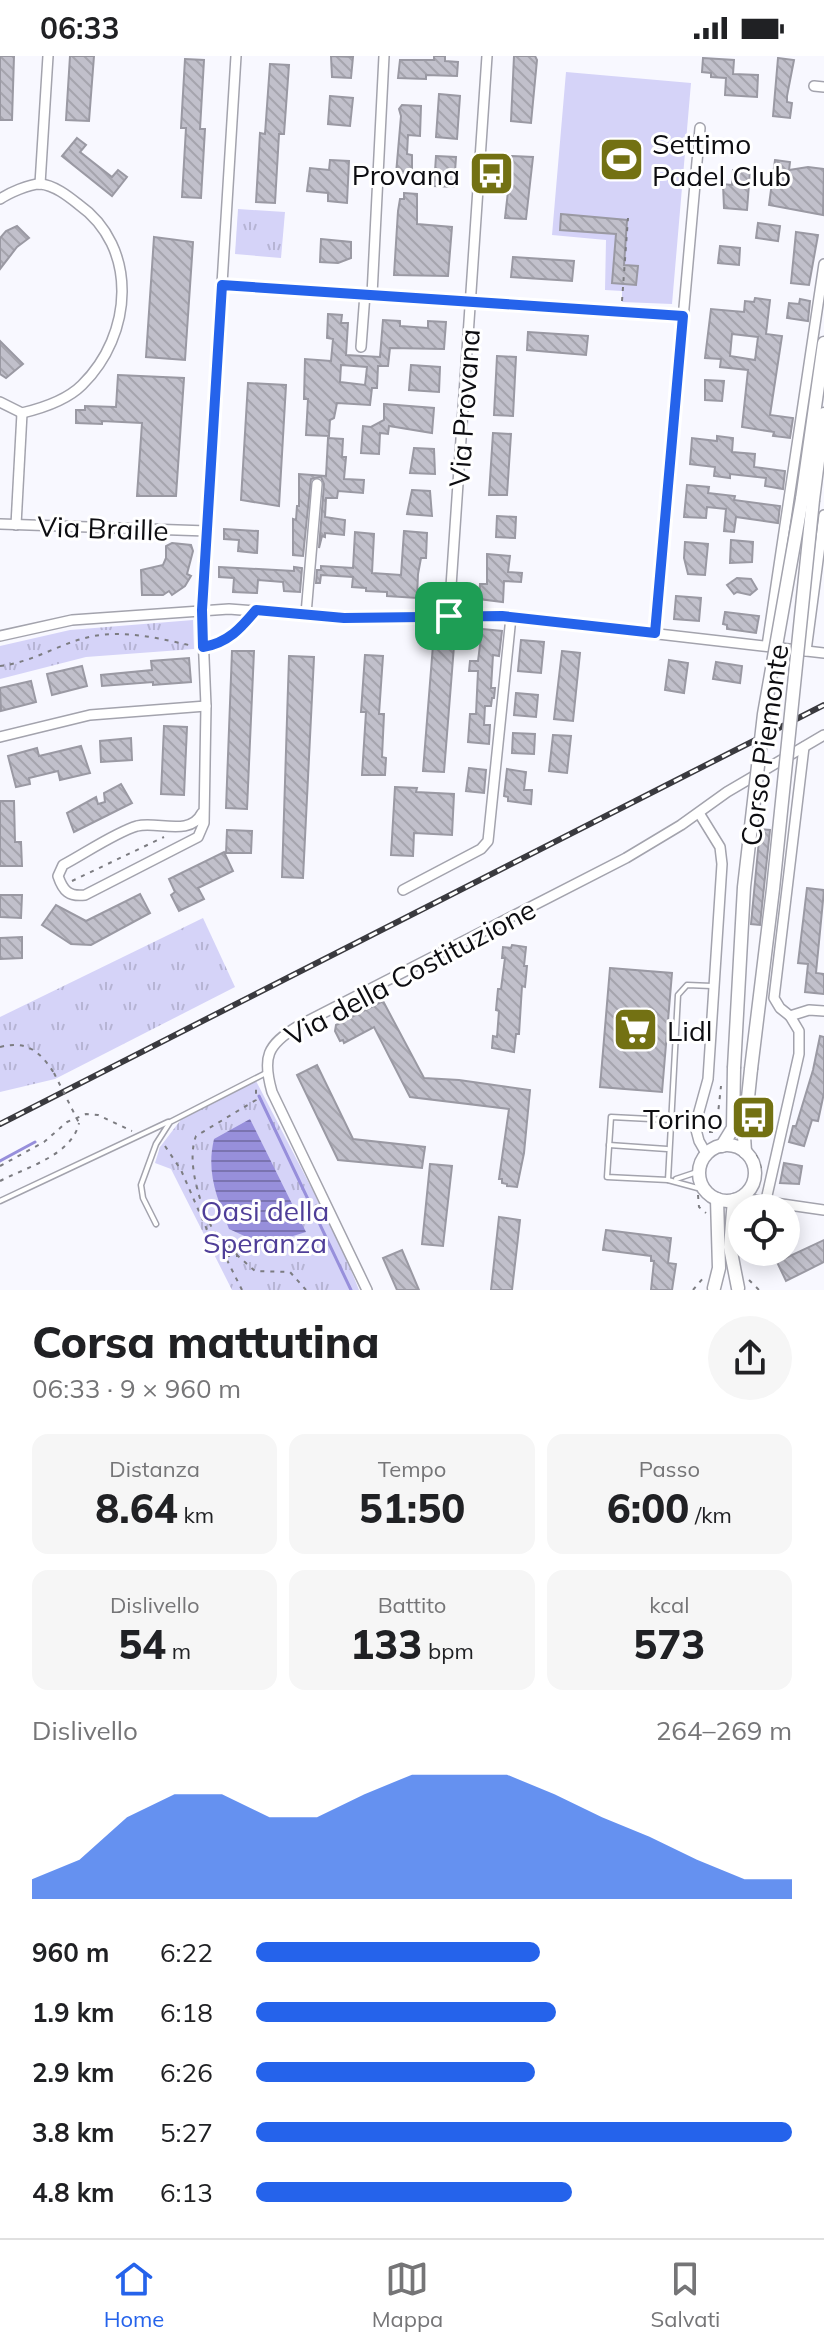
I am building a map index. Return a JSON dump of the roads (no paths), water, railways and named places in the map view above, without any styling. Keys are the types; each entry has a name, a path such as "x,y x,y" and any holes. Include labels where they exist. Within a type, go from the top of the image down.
{"main road":[{"name":"Corso Piemonte","path":"745,1152 744,1136 773,889 824,343"},
{"name":"Corso Piemonte","path":"722,1146 733,1128 744,887 761,746 824,414"},
{"path":"728,1199 717,1199 700,1189 700,1171 707,1155 722,1146 732,1146 745,1152 754,1166 755,1177 750,1189 744,1194"},
{"path":"712,1289 719,1268 717,1199"},
{"path":"712,1289 724,1286 739,1289 734,1266"}],"street":[{"path":"40,184 48,56"},
{"path":"202,813 199,819 181,826 134,827 63,865 58,876 61,886 71,895 85,895 198,837 204,823 206,706 202,610 236,56"},
{"path":"361,347 369,295 384,56"},
{"name":"Via Provana","path":"449,616 487,56"},
{"path":"655,633 700,128"},
{"path":"0,199 40,184 61,192 88,211 107,230 123,272 123,297 111,341 99,365 80,387 47,407 22,413 0,402"},
{"name":"Corso Piemonte","path":"767,646 824,264"},
{"path":"222,285 683,316"},
{"path":"16,525 22,413"},
{"path":"306,614 317,484"},
{"path":"806,651 824,515"},
{"name":"Via Braille","path":"0,524 207,531"},
{"path":"0,636 72,620 202,610 256,610 375,618 511,617 824,653"},
{"path":"403,890 481,849 488,841 511,617"},
{"path":"0,737 90,715 206,706"},
{"name":"Via della Costituzione","path":"367,1290 272,1092 266,1073 268,1055 273,1045 298,1026 626,858 727,792 824,735"},
{"path":"767,1194 799,1054 799,1031 790,1016 780,1008 774,998 774,990 804,747"},
{"path":"699,813 716,840 721,855 708,1079 696,1119 696,1133 707,1155"},
{"path":"790,1016 809,1010 824,1011"},
{"path":"800,1206 824,1210"}],"lane":[{"path":"671,1180 668,1149 678,995 687,985 714,986"},
{"path":"0,1201 141,1136 266,1073"},
{"path":"670,1120 611,1117 607,1177 671,1180 700,1189"},
{"path":"156,1224 143,1198 141,1185 159,1138 170,1122"},
{"path":"609,1145 668,1149"},
{"path":"671,1180 700,1171"}],"waterway":[{"path":"259,1096 351,1290"},
{"path":"0,1161 35,1142"}],"railway":[{"path":"0,1124 824,705"}],"place":[{"name":"Settimo Padel Club","path":"621,159"},
{"name":"Provana","path":"491,174"},
{"name":"Lidl","path":"636,1030"},
{"name":"Torino","path":"754,1118"}],"park label":[{"name":"Oasi della Speranza","path":"265,1226"}]}
